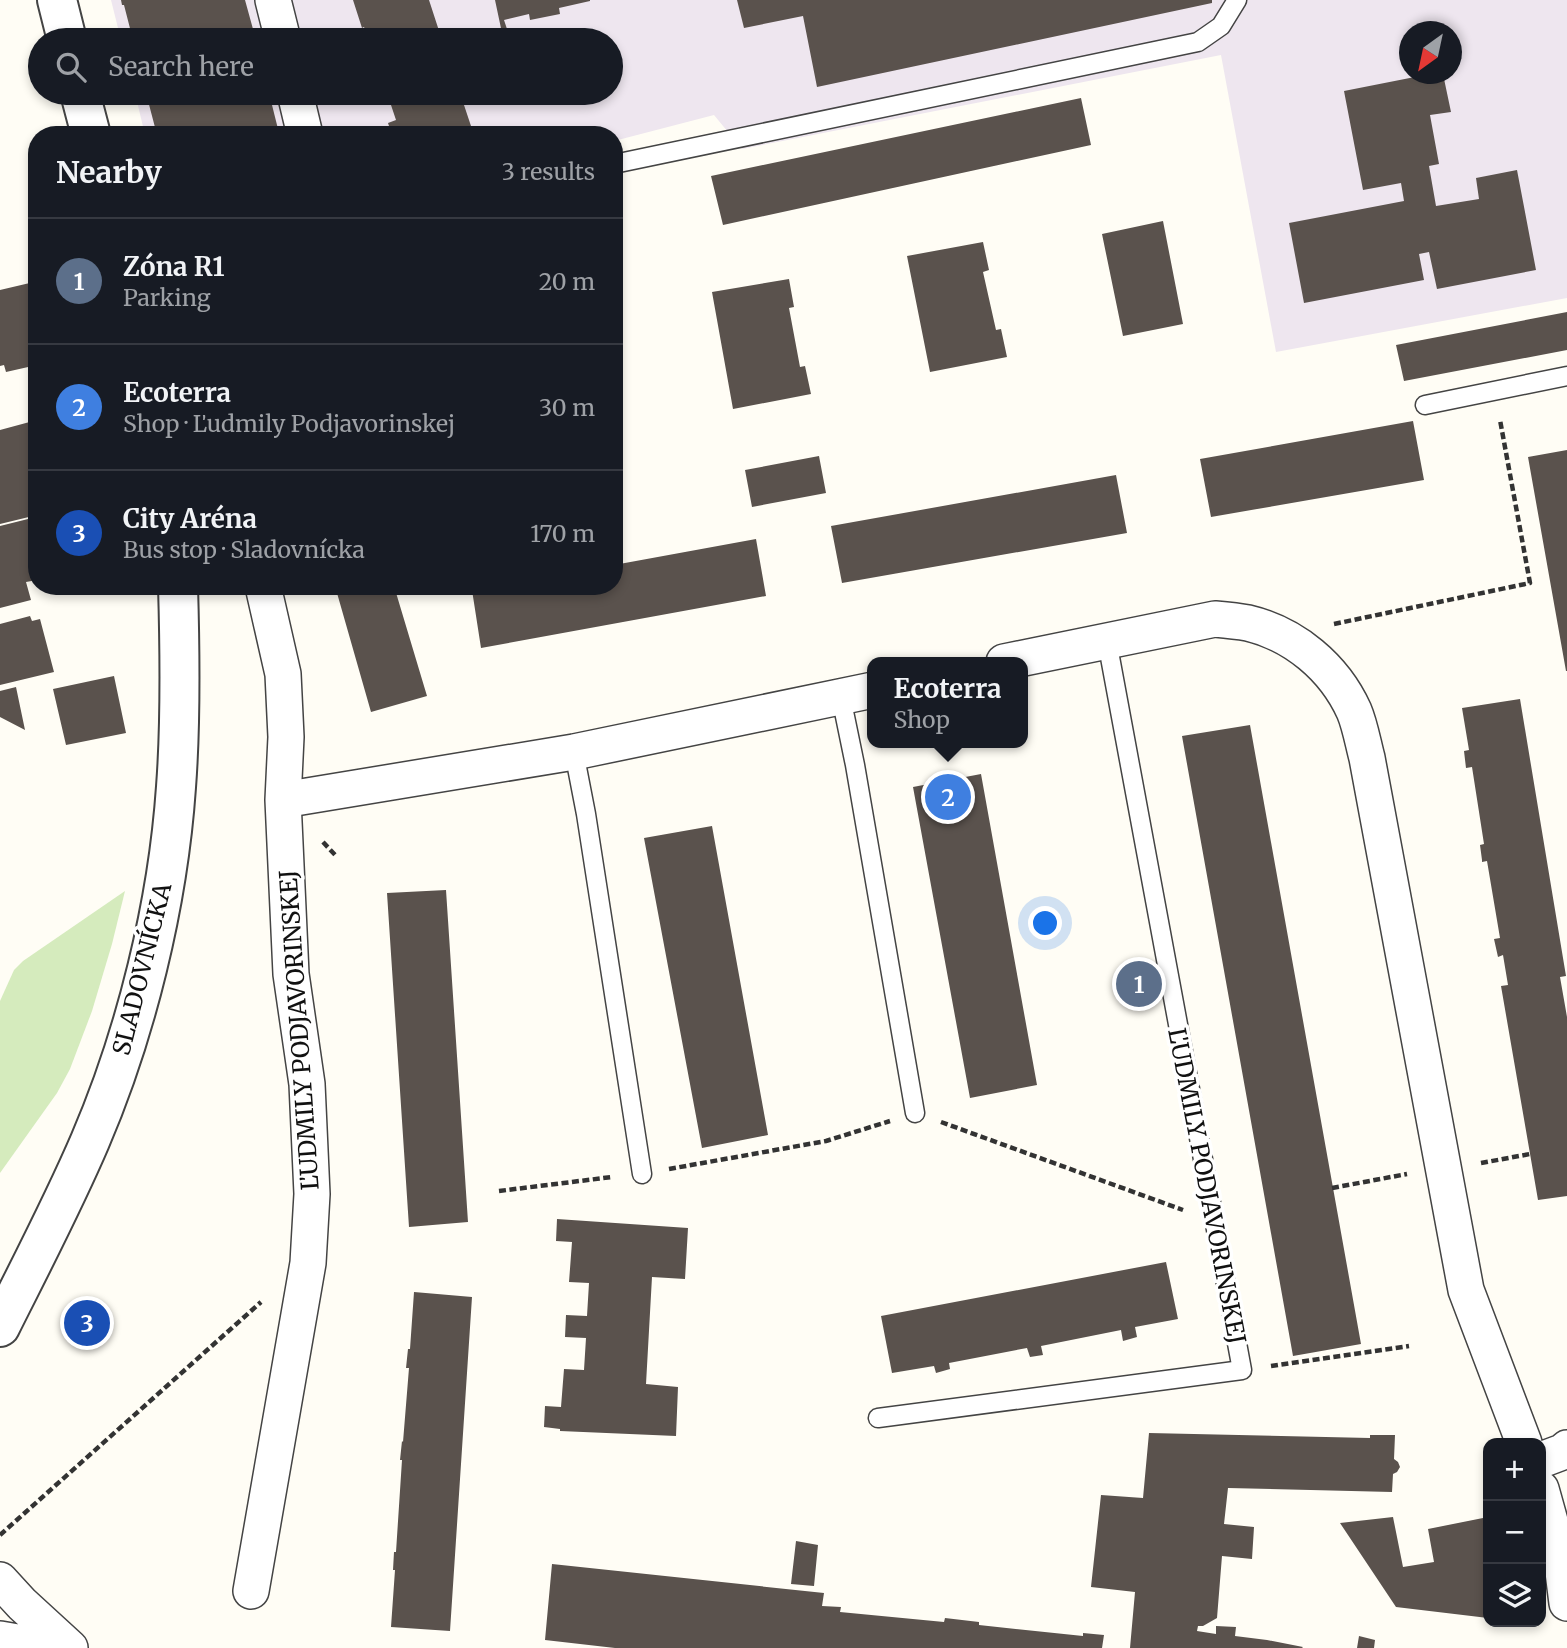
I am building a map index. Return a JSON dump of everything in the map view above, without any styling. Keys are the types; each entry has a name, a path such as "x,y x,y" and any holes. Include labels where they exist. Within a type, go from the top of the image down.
{"street":[{"path":"57,0 64,28"},
{"path":"273,0 280,28"},
{"path":"83,105 89,126"},
{"path":"298,105 303,126"},
{"name":"SLADOVNÍCKA","path":"0,1327 91,1140 120,1060 142,985 159,915 176,788 180,678 178,595"},
{"name":"ĽUDMILY PODJAVORINSKEJ","path":"251,1591 308,1263 312,1194 307,1084 291,974 284,800 286,737 283,674 266,595"},
{"path":"1028,657 1216,619 1249,624 1282,635 1311,654 1335,680 1354,711 1367,758 1466,1290 1522,1438"},
{"path":"284,800 574,752 857,693"},
{"path":"1546,1458 1567,1448"},
{"path":"1544,1501 1562,1564 1567,1603"},
{"path":"0,1580 70,1648"},
{"path":"0,1639 52,1648"}],"lane":[{"path":"623,162 1198,42 1221,26 1237,0"},
{"path":"1425,405 1567,376"},
{"name":"ĽUDMILY PODJAVORINSKEJ","path":"878,1418 1242,1370 1107,641"},
{"path":"857,693 855,765 915,1113"},
{"path":"574,752 642,1174"}],"path":[{"path":"1282,635 1530,583 1495,392"},
{"path":"499,1191 642,1174 826,1141 915,1113 1213,1221"},
{"path":"1480,1163 1530,1154"},
{"path":"1332,1188 1410,1173"},
{"path":"0,1535 263,1300"},
{"path":"1242,1370 1409,1346"}],"shaded area":[{"path":"111,0 1567,0 1567,298 1276,352 1221,55 742,149 714,115 623,139 623,126 143,126 138,105 623,105 623,28 118,28"}],"green space":[{"path":"125,891 92,1011 70,1069 57,1093 0,1173 0,1001 14,970 23,961"}],"building":[{"path":"121,0 245,0 253,28 130,28"},
{"path":"353,0 429,0 438,28 364,27 362,28"},
{"path":"495,0 590,0 559,8 560,14 530,20 529,14 504,20 507,28 501,28"},
{"path":"737,0 1212,0 1212,3 817,87 803,16 744,28"},
{"path":"1399,80 1399,84 1445,84 1451,112 1430,115 1439,164 1429,166 1436,206 1479,199 1476,178 1517,170 1536,270 1437,289 1429,252 1419,254 1424,280 1304,303 1289,223 1404,201 1401,183 1363,190 1344,91"},
{"path":"1081,98 1091,145 723,225 711,176"},
{"path":"149,105 272,105 277,126 155,126"},
{"path":"391,105 464,105 471,126 389,126 388,123 396,120"},
{"path":"1163,221 1183,324 1123,336 1102,234"},
{"path":"983,242 989,270 983,272 996,330 1001,329 1007,357 930,372 907,256"},
{"path":"789,279 794,307 789,308 800,367 805,366 811,394 733,409 712,292"},
{"path":"28,283 28,367 6,372 4,365 0,366 0,290"},
{"path":"1567,312 1567,350 1404,381 1396,345"},
{"path":"1413,421 1424,480 1211,517 1200,459"},
{"path":"28,422 28,517 0,524 0,430"},
{"path":"1567,450 1567,671 1566,671 1528,457"},
{"path":"819,456 826,493 752,507 745,470"},
{"path":"1116,475 1127,533 842,583 831,526"},
{"path":"28,519 26,582 31,600 0,608 0,526"},
{"path":"756,539 766,596 481,648 473,595 623,595 623,563"},
{"path":"338,595 397,595 427,696 371,712"},
{"path":"30,616 32,621 40,619 54,672 0,685 0,624"},
{"path":"114,676 126,733 66,745 53,689"},
{"path":"16,687 25,730 0,717 0,691"},
{"path":"1520,699 1566,976 1560,977 1567,1017 1567,1196 1538,1200 1501,986 1508,985 1503,955 1498,957 1494,939 1500,938 1487,861 1482,862 1480,845 1484,844 1472,767 1466,768 1464,751 1469,750 1462,708"},
{"path":"1250,725 1361,1344 1293,1356 1182,736"},
{"path":"981,774 1037,1085 970,1098 913,787"},
{"path":"712,826 768,1135 702,1148 644,838"},
{"path":"446,890 468,1222 409,1227 387,893"},
{"path":"557,1219 688,1228 685,1279 652,1277 646,1384 678,1387 676,1436 560,1431 544,1427 545,1406 561,1407 564,1369 584,1370 586,1338 565,1337 566,1315 587,1316 589,1283 569,1282 572,1242 556,1241"},
{"path":"1166,1262 1178,1319 1135,1327 1137,1337 1123,1341 1121,1330 1041,1346 1043,1355 1030,1357 1027,1348 949,1363 950,1369 936,1373 934,1366 892,1373 881,1316"},
{"path":"414,1292 472,1297 450,1631 391,1627 400,1460 409,1368 406,1368"},
{"path":"1149,1433 1370,1438 1370,1435 1395,1435 1394,1459 1400,1467 1393,1474 1392,1492 1228,1488 1224,1524 1254,1527 1252,1559 1222,1556 1217,1618 1198,1626 1197,1631 1216,1634 1216,1626 1236,1627 1235,1636 1302,1648 1130,1648 1135,1592 1091,1587 1101,1495 1143,1498"},
{"path":"1393,1517 1403,1567 1434,1562 1428,1529 1483,1518 1483,1617 1396,1607 1340,1523"},
{"path":"796,1541 818,1545 814,1586 791,1584"},
{"path":"552,1564 824,1593 822,1606 841,1607 840,1612 944,1622 945,1618 979,1622 979,1625 1083,1636 1083,1633 1104,1635 1102,1648 615,1648 545,1640"},
{"path":"1359,1636 1375,1640 1374,1648 1357,1648"}],"place":[{"name":"Ecoterra","path":"948,797"},
{"name":"Zóna R1","path":"1139,984"},
{"name":"City Aréna","path":"87,1323"}]}
